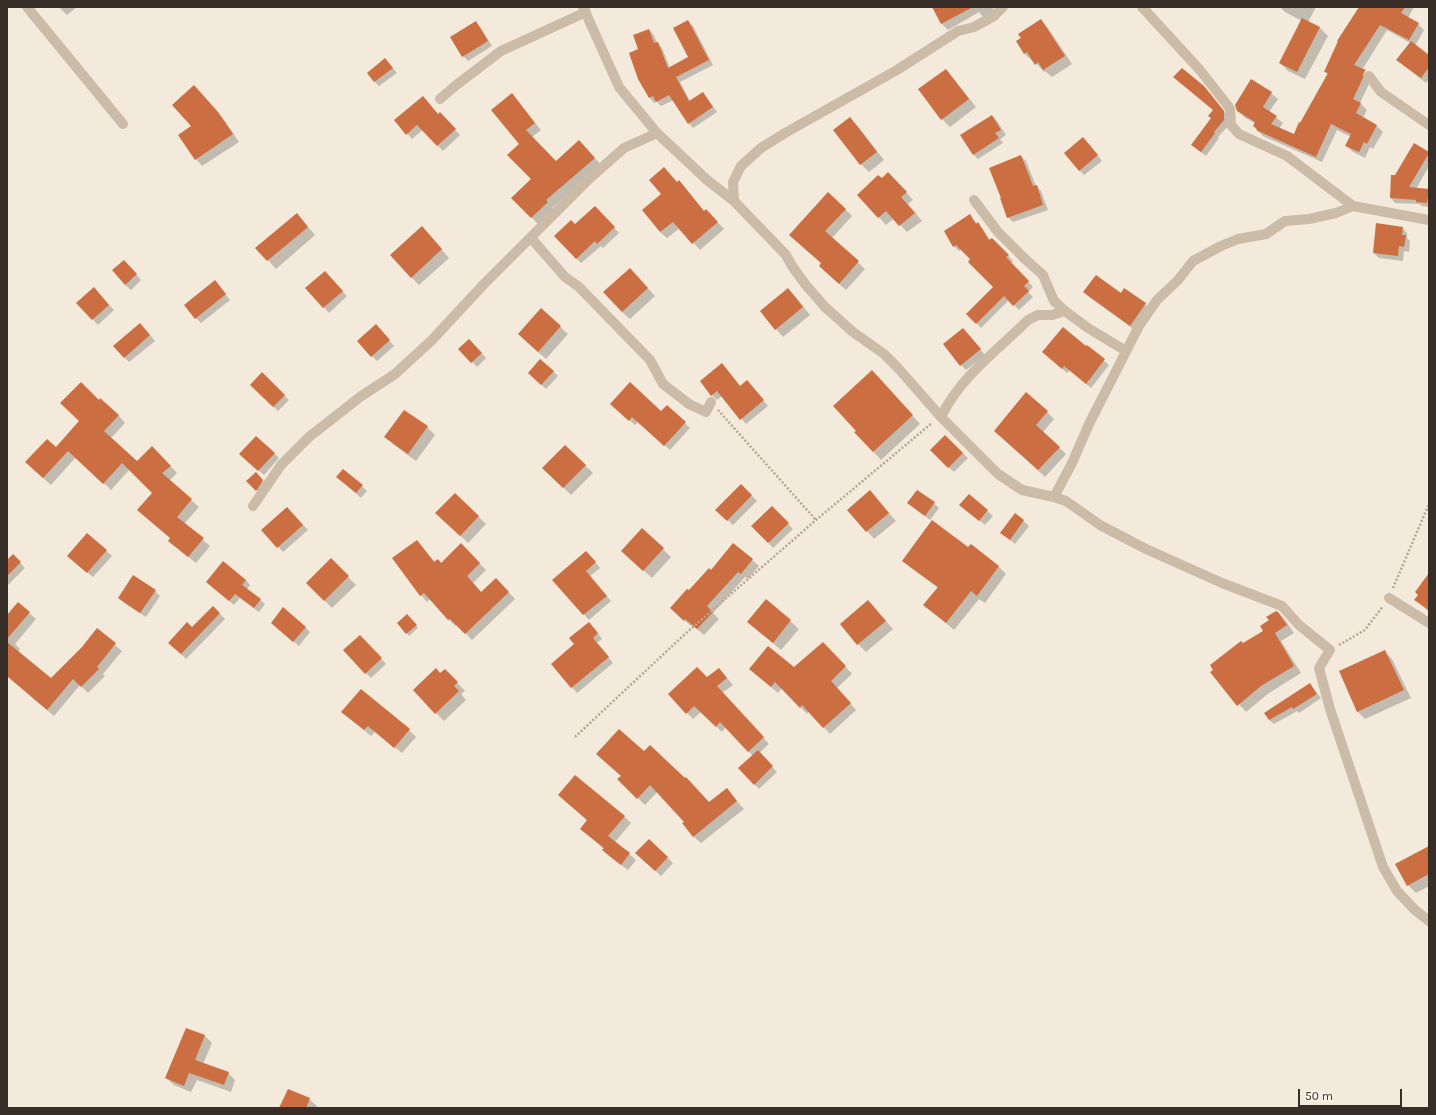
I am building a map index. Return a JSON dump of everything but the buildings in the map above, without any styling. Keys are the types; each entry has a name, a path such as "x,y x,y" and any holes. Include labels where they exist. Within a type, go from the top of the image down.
{"street":[{"path":"27,7 123,124"},
{"path":"734,201 733,182 741,166 761,148 897,70 958,31 974,27 994,16 1003,7"},
{"path":"1142,7 1198,69 1225,102 1230,109 1231,125 1239,134 1287,156 1353,206 1429,220"},
{"path":"440,100 455,86 501,51 585,10 620,88 657,133 708,180 734,201 786,255 805,284 825,307 853,332 884,354 940,417 998,474 1022,490 1066,501 1100,525 1146,549 1222,583 1282,606 1299,625 1330,650 1319,668 1330,709 1383,867 1397,891 1414,910 1429,921"},
{"path":"1369,76 1381,92 1429,124"},
{"path":"253,506 281,465 309,437 360,398 395,374 432,340 484,284 589,179 624,148 657,133"},
{"path":"974,200 998,232 1043,275 1054,301 1088,328 1126,350"},
{"path":"1054,497 1072,464 1089,424 1139,326 1157,300 1178,280 1193,261 1238,239 1266,234 1285,222 1309,219 1336,213 1353,206"},
{"path":"531,238 565,277 579,287 650,360 663,384 689,404 706,412 711,402"},
{"path":"940,417 948,401 962,382 1028,320 1038,315 1052,315 1065,311"},
{"path":"1389,598 1429,623"}],"path":[{"path":"711,402 816,520"},
{"path":"574,737 684,635 816,520 940,417"},
{"path":"1330,650 1364,630 1389,598 1429,504"}]}
